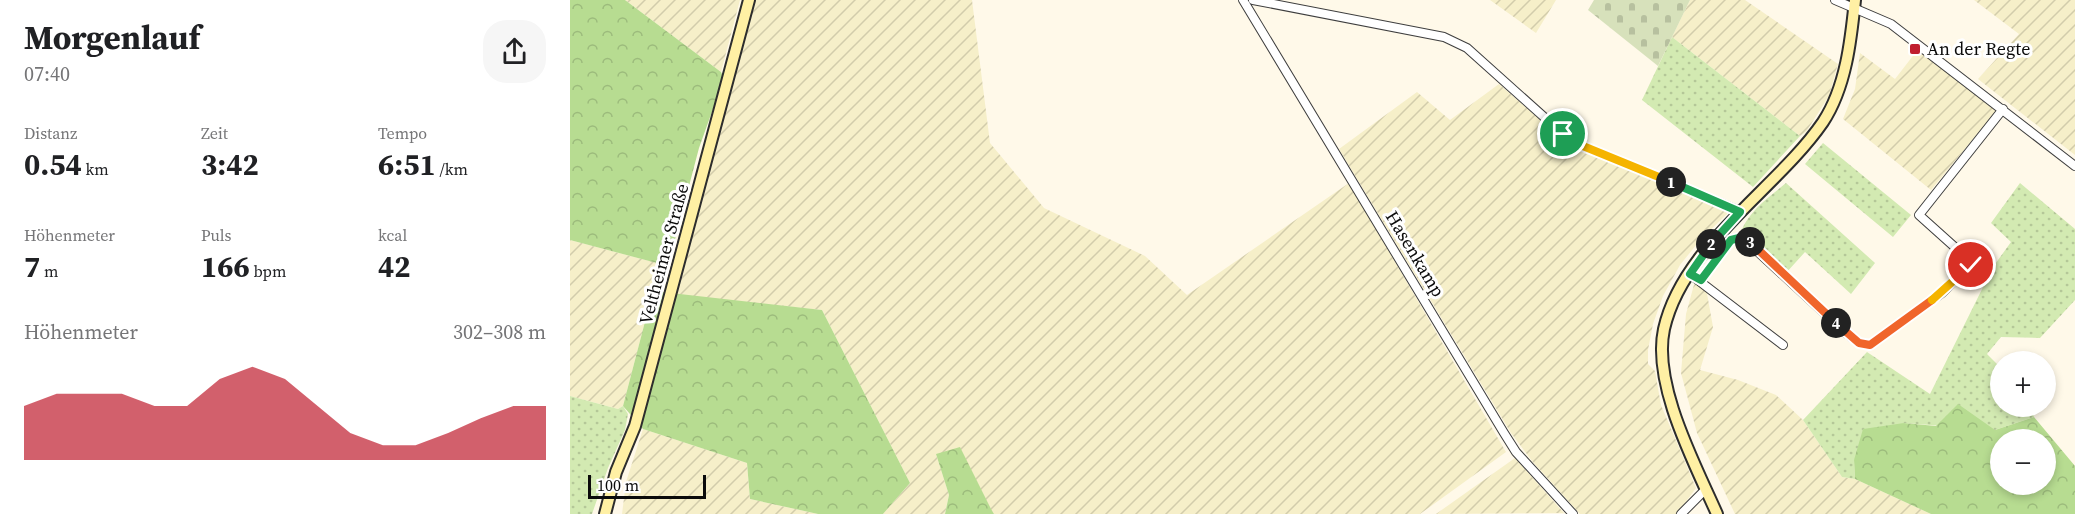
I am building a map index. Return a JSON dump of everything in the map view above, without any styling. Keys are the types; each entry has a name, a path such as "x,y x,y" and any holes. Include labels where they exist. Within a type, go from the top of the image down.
{"main road":[{"name":"Veltheimer Straße","path":"606,514 616,472 635,426 749,0"},
{"path":"1717,514 1676,424 1664,364 1664,330 1674,303 1690,274 1740,212 1763,190 1822,122 1838,94 1855,3"}],"street":[{"name":"Hasenkamp","path":"1243,0 1516,452 1573,514"},
{"path":"1253,0 1452,41 1467,48 1563,134 1578,144 1740,212"},
{"path":"1835,0 1855,3 1891,24 2075,166"},
{"path":"1701,280 1731,240 1744,239 1845,332 1859,343 1870,345 1942,293 1971,265 1968,259 1919,215 2003,109"},
{"path":"1690,274 1701,280 1783,345"},
{"path":"1681,514 1706,489"}],"shaded area":[{"path":"625,0 740,0 721,72"},
{"path":"755,0 972,0 990,143 1044,208 1145,256 1187,295 1349,183 1506,452 1420,514 994,514 936,454 949,495 945,514 883,514 910,483 822,310 676,295"},
{"path":"1490,0 1556,0 1536,33"},
{"path":"1690,0 1745,0 1838,64 1829,96 1806,132 1800,136 1672,37"},
{"path":"1974,0 2075,0 2075,155 1978,79 2019,34"},
{"path":"1919,48 1997,110 1931,190 1843,119 1855,89 1860,53 1895,79"},
{"path":"1499,84 1562,139 1726,210 1727,214 1701,239 1680,265 1663,296 1653,324 1648,350 1648,364 1655,371 1661,405 1696,488 1677,514 1580,514 1532,461 1511,433 1339,149 1417,92 1450,120"},
{"path":"570,240 657,263 653,291 623,406 618,409 570,396"},
{"path":"1695,281 1706,288 1713,327 1700,370 1738,380 1776,395 1803,420 1842,477 1855,479 1931,514 1735,514 1697,433 1681,373 1686,314"},
{"path":"643,429 747,463 750,499 818,514 622,514 626,482"},
{"path":"1515,458 1564,513 1436,514"}],"green space":[{"path":"570,0 625,0 721,72 724,78 699,148 668,266 570,240"},
{"path":"1594,0 1690,0 1658,66 1588,10"},
{"path":"1672,37 1800,136 1753,187 1642,100"},
{"path":"1823,143 1911,215 1893,237 1805,164"},
{"path":"1786,183 1875,263 1851,294 1805,252 1786,273 1754,239 1741,231 1754,211"},
{"path":"2020,183 2075,229 2075,300 2040,338 2001,337 1987,354 1990,357 1990,417 2034,417 1990,430 1904,423 1854,460 1855,479 1842,477 1803,420 1867,352 1930,394 1993,267 2011,242 1991,223"},
{"path":"653,291 822,310 910,483 883,514 818,514 750,499 747,463 643,429 623,406"},
{"path":"570,396 618,409 623,406 628,414 625,430 608,468 592,514 570,514"},
{"path":"1958,404 1994,429 1990,429 1990,495 2056,495 2056,443 2075,466 2075,514 1931,514 1855,479 1854,460 1863,429 1904,423 1936,426"},
{"path":"2034,417 2044,429 1998,429"},
{"path":"960,447 994,514 945,514 949,495 936,454"}],"place":[{"name":"An der Regte","path":"1915,49"}],"route":[{"path":"1563,134 1578,144 1721,201 1740,212 1711,244 1690,274 1701,280 1731,240 1744,239 1859,343 1870,345 1942,293 1971,265"}]}
